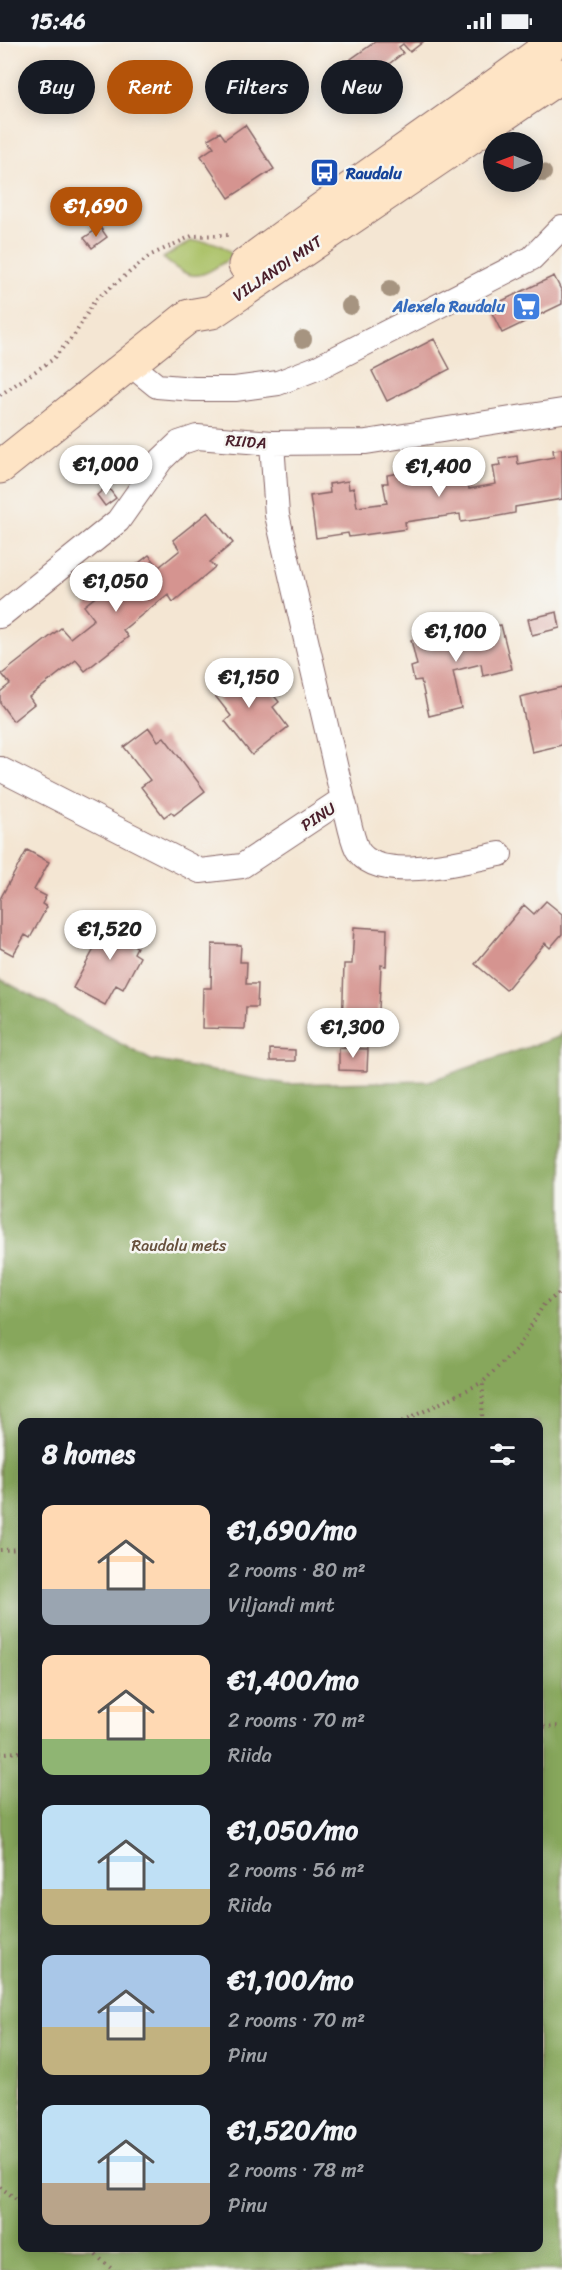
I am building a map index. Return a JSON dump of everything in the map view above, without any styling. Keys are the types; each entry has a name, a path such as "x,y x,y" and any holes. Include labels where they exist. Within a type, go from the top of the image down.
{"main road":[{"path":"189,316 208,293 334,198 460,112 555,42"},
{"name":"VILJANDI MNT","path":"0,467 189,316 212,312 562,75"}],"street":[{"path":"130,364 157,386 235,389 278,383 329,363 532,258 562,227"},
{"name":"RIIDA","path":"0,616 118,520 161,460 179,443 197,437 272,443 366,442 562,411"},
{"name":"PINU","path":"0,768 200,871 242,866 343,799 277,515 272,443"},
{"path":"343,799 358,849 370,862 386,867 432,867 500,854"}],"path":[{"path":"0,395 52,360 75,334 95,300 151,255 192,236 236,235"},
{"path":"410,1418 483,1382 519,1346 544,1304 562,1291"},
{"path":"482,1418 483,1382"},
{"path":"0,1550 18,1550"},
{"path":"543,1727 562,1726"},
{"path":"0,1753 18,1752"},
{"path":"0,2187 18,2200"},
{"path":"93,2252 113,2270"}],"green space":[{"path":"191,241 219,245 233,256 213,269 198,275 183,272 163,258"},
{"name":"Raudalu mets","path":"0,979 151,1060 286,1084 429,1081 558,1037 562,1032 562,2270 0,2270"}],"building":[{"path":"375,42 423,42 410,52 403,44 399,47 403,53 394,60 351,59"},
{"path":"245,125 274,169 229,198 201,156 214,147 208,139 220,132 225,139"},
{"path":"100,227 107,237 92,248 84,238"},
{"name":"Alexela Raudalu","path":"554,276 562,292 562,304 502,333 489,307"},
{"name":"Alexela Raudalu","path":"434,339 450,369 387,401 372,371"},
{"path":"562,449 562,499 515,507 515,513 488,518 461,522 460,514 405,522 406,529 349,537 348,533 316,538 310,496 330,493 329,484 348,481 349,489 354,488 357,507 387,503 383,483 388,483 387,475 405,472 406,479 442,474 442,468 459,465 460,472 466,471 469,489 496,484 493,466 500,465 499,459 517,456 518,464 554,457 553,450"},
{"path":"107,486 116,498 105,506 97,495"},
{"path":"208,512 233,543 210,562 215,567 173,602 168,594 123,630 128,637 85,671 76,660 29,697 34,704 13,721 0,703 0,692 10,684 2,674 61,628 70,638 94,619 84,606 149,555 159,567 180,550 173,540"},
{"path":"557,612 560,628 532,635 528,619"},
{"path":"501,625 512,669 483,676 481,664 453,671 461,708 429,716 421,680 414,681 411,667 417,665 411,640 443,632 445,638"},
{"path":"237,662 257,688 264,683 279,702 273,707 288,727 252,755 225,721 231,716 216,697 222,693 213,681"},
{"path":"562,687 562,745 532,752 520,697"},
{"path":"149,728 158,741 164,737 205,791 174,815 171,812 164,817 141,787 150,780 124,747"},
{"path":"27,850 49,862 34,890 46,896 42,904 47,907 30,938 25,935 13,955 0,948 0,899"},
{"path":"546,901 562,914 562,934 550,948 545,943 506,990 475,964 524,905 534,914"},
{"path":"113,914 138,927 130,943 137,947 134,953 140,957 123,989 116,985 105,1005 73,988"},
{"path":"354,927 387,929 386,966 381,965 378,1033 342,1031 344,964 352,964"},
{"path":"212,944 241,945 240,962 247,962 246,984 258,984 257,1007 246,1007 245,1029 202,1028 203,988 211,988"},
{"path":"339,1048 368,1049 367,1071 339,1070"},
{"path":"270,1049 295,1050 295,1061 270,1061"}],"place":[{"name":"Raudalu","path":"325,173"},
{"name":"Alexela Raudalu","path":"526,306"}]}
